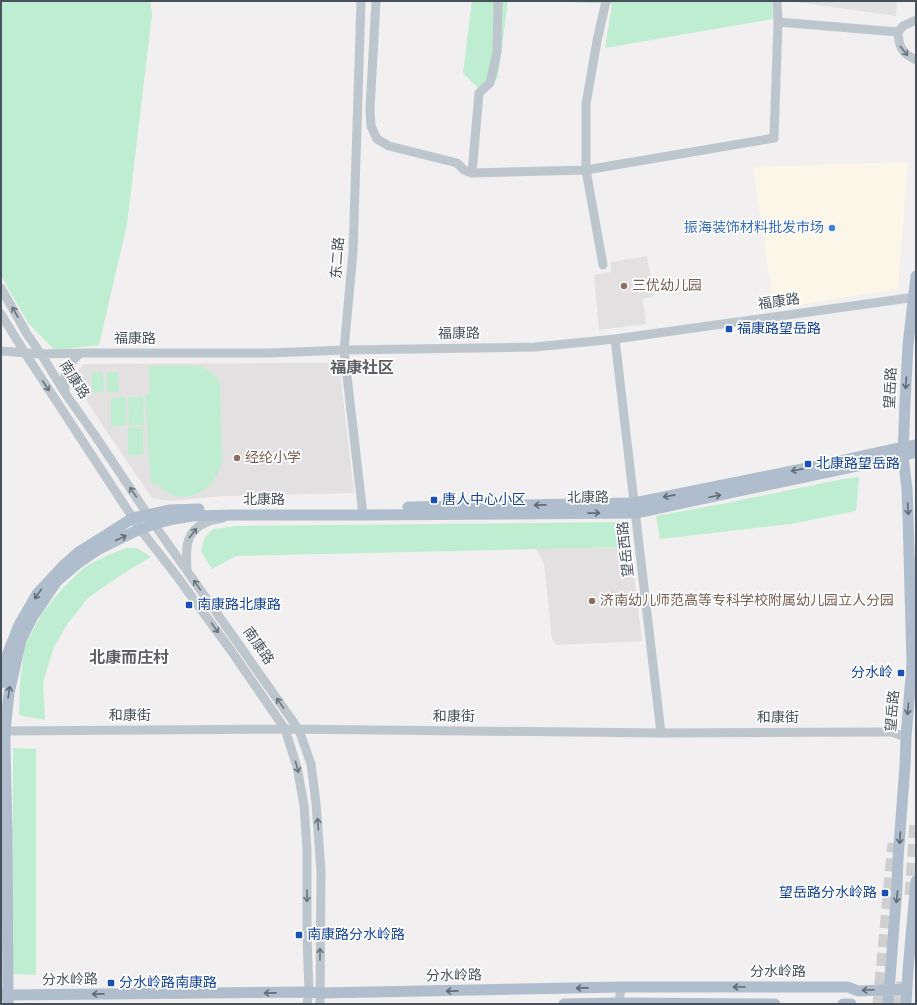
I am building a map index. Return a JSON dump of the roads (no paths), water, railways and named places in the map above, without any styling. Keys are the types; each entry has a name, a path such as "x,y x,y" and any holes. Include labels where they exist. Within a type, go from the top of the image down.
{"main road":[{"name":"望岳路","path":"888,1004 912,664 910,557 907,489 903,451 908,344 916,276"},
{"path":"908,344 916,359"},
{"name":"北康路","path":"1,683 6,658 19,625 37,594 64,565 79,552 133,518 174,519 193,516 233,515 635,508 903,451 916,445"},
{"name":"北康路","path":"903,451 916,452"},
{"path":"907,489 916,478"},
{"name":"北康路","path":"6,998 3,731 8,693 21,640 36,612 57,581 77,564 99,549 140,529 151,519 170,510 216,508 362,512"},
{"path":"906,1004 916,881"},
{"name":"分水岭路","path":"6,998 308,992 320,999 621,987 848,987 858,991 889,989 907,990"},
{"path":"564,1004 776,1004"},
{"path":"843,1004 851,1004"}],"street":[{"name":"东二路","path":"361,1 353,252 344,350 362,512"},
{"path":"376,1 370,109 371,126 377,139 389,146 457,163 464,170 472,173 586,170 774,138 778,22 777,1"},
{"path":"472,173 479,93 490,83 497,52 498,1"},
{"path":"603,265 586,170 586,104 597,41 606,1"},
{"path":"916,20 903,26 898,32 899,44 902,50 908,56 916,60"},
{"path":"778,22 898,32"},
{"name":"南康路","path":"1,288 27,334 65,393 151,519 299,730 311,764 316,803 321,870 320,999"},
{"name":"福康路","path":"1,351 40,354 270,353 344,350 535,347 615,339 914,297"},
{"name":"南康路","path":"1,314 140,529 176,575 232,652 285,730 298,767 304,805 307,849 308,1004"},
{"path":"1,332 27,334"},
{"name":"望岳西路","path":"615,339 661,733"},
{"path":"65,393 65,375 69,365 80,353"},
{"path":"187,570 186,549 188,539 194,529 205,523 233,515"},
{"name":"和康街","path":"3,731 299,730 661,733 891,732 906,737"},
{"path":"619,1003 621,987"}],"tunnel":[{"path":"914,588 916,554"},
{"path":"911,895 916,824"},
{"path":"879,1004 894,843"},
{"path":"900,1004 903,982"}],"place":[{"name":"振海装饰材料批发市场","path":"832,228"},
{"name":"三优幼儿园","path":"624,286"},
{"name":"福康路望岳路","path":"729,329"},
{"name":"经纶小学","path":"237,458"},
{"name":"北康路望岳路","path":"808,464"},
{"name":"唐人中心小区","path":"434,500"},
{"name":"济南幼儿师范高等专科学校附属幼儿园立人分园","path":"592,601"},
{"name":"南康路北康路","path":"189,605"},
{"name":"分水岭","path":"901,673"},
{"name":"望岳路分水岭路","path":"885,893"},
{"name":"南康路分水岭路","path":"299,935"},
{"name":"分水岭路南康路","path":"111,983"}],"district":[{"name":"福康社区","path":"362,368"},
{"name":"北康而庄村","path":"129,658"}]}
